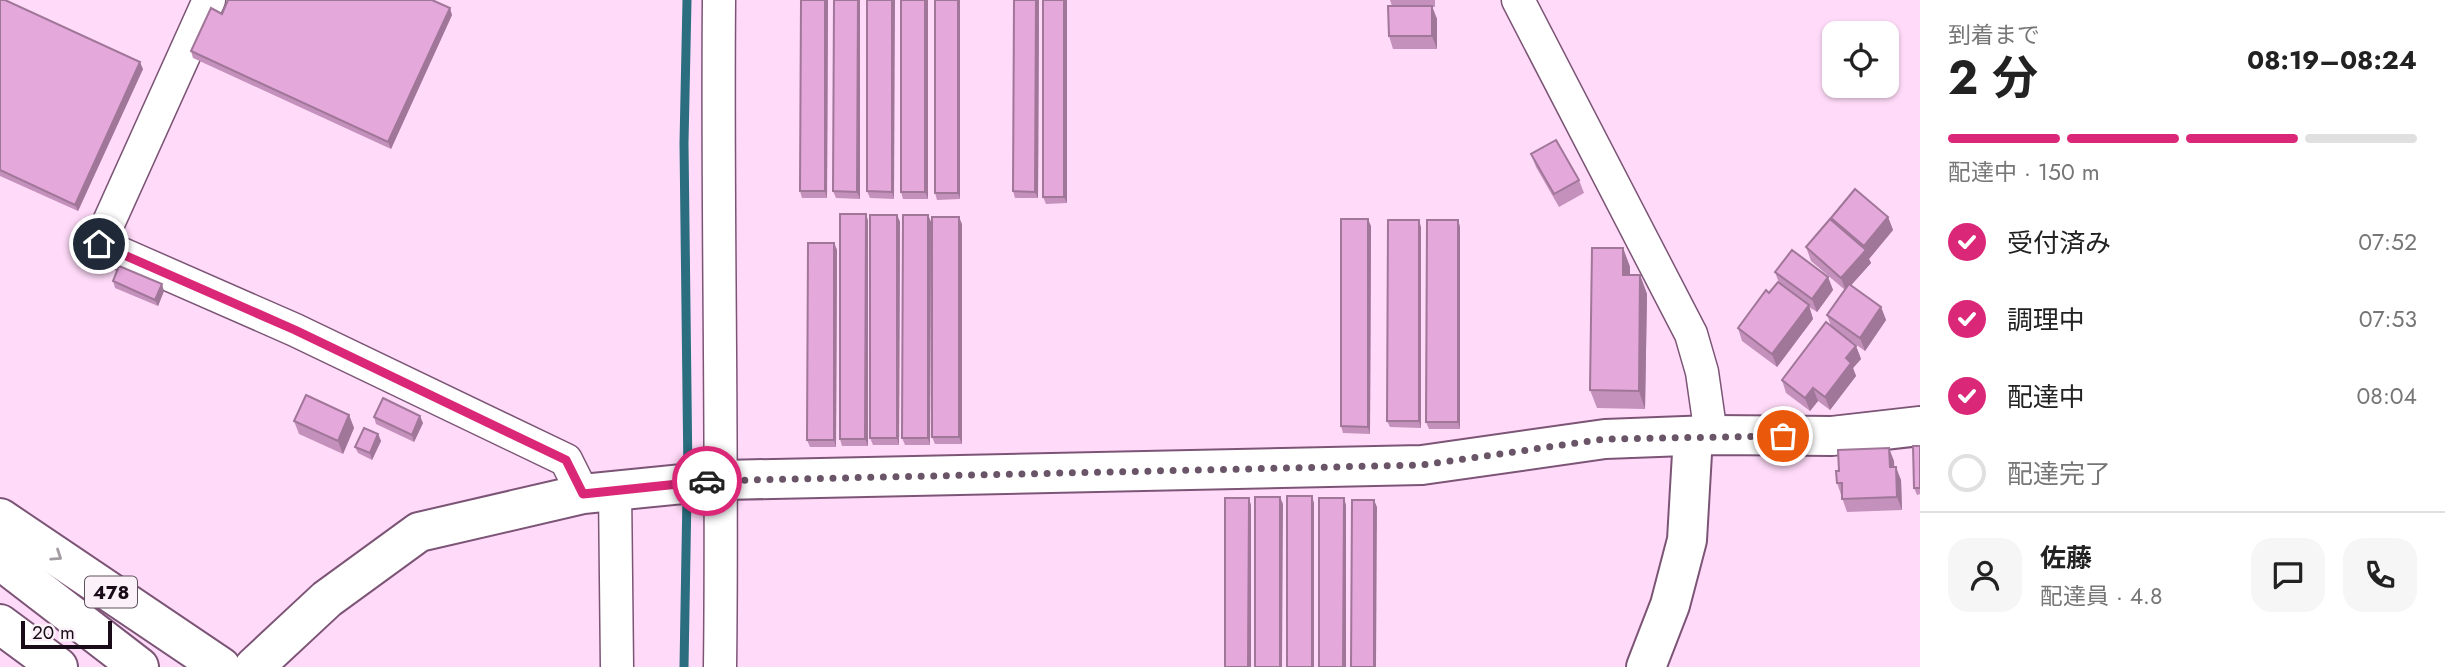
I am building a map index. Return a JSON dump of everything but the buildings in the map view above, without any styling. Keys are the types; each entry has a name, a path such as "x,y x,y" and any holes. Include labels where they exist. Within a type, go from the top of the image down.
{"main road":[{"path":"254,667 327,599 419,532 609,490 723,480 1422,465 1605,439 1702,435 1832,436 1920,426"},
{"path":"1646,667 1670,605 1687,540 1702,435"},
{"name":"478","path":"0,519 221,667"},
{"path":"0,560 139,667"},
{"path":"0,624 58,667"}],"street":[{"path":"209,0 99,244 295,330 566,460 609,490 617,667"},
{"path":"719,0 717,214 723,480 720,667"},
{"path":"1518,0 1691,334 1702,372 1702,435"}],"waterway":[{"path":"687,0 684,143 688,476"},
{"path":"684,667 687,494"}],"way so far":[{"path":"707,481 1422,465 1605,439 1711,435 1783,436"}],"route":[{"path":"99,244 295,330 566,460 583,494 707,481"}]}
